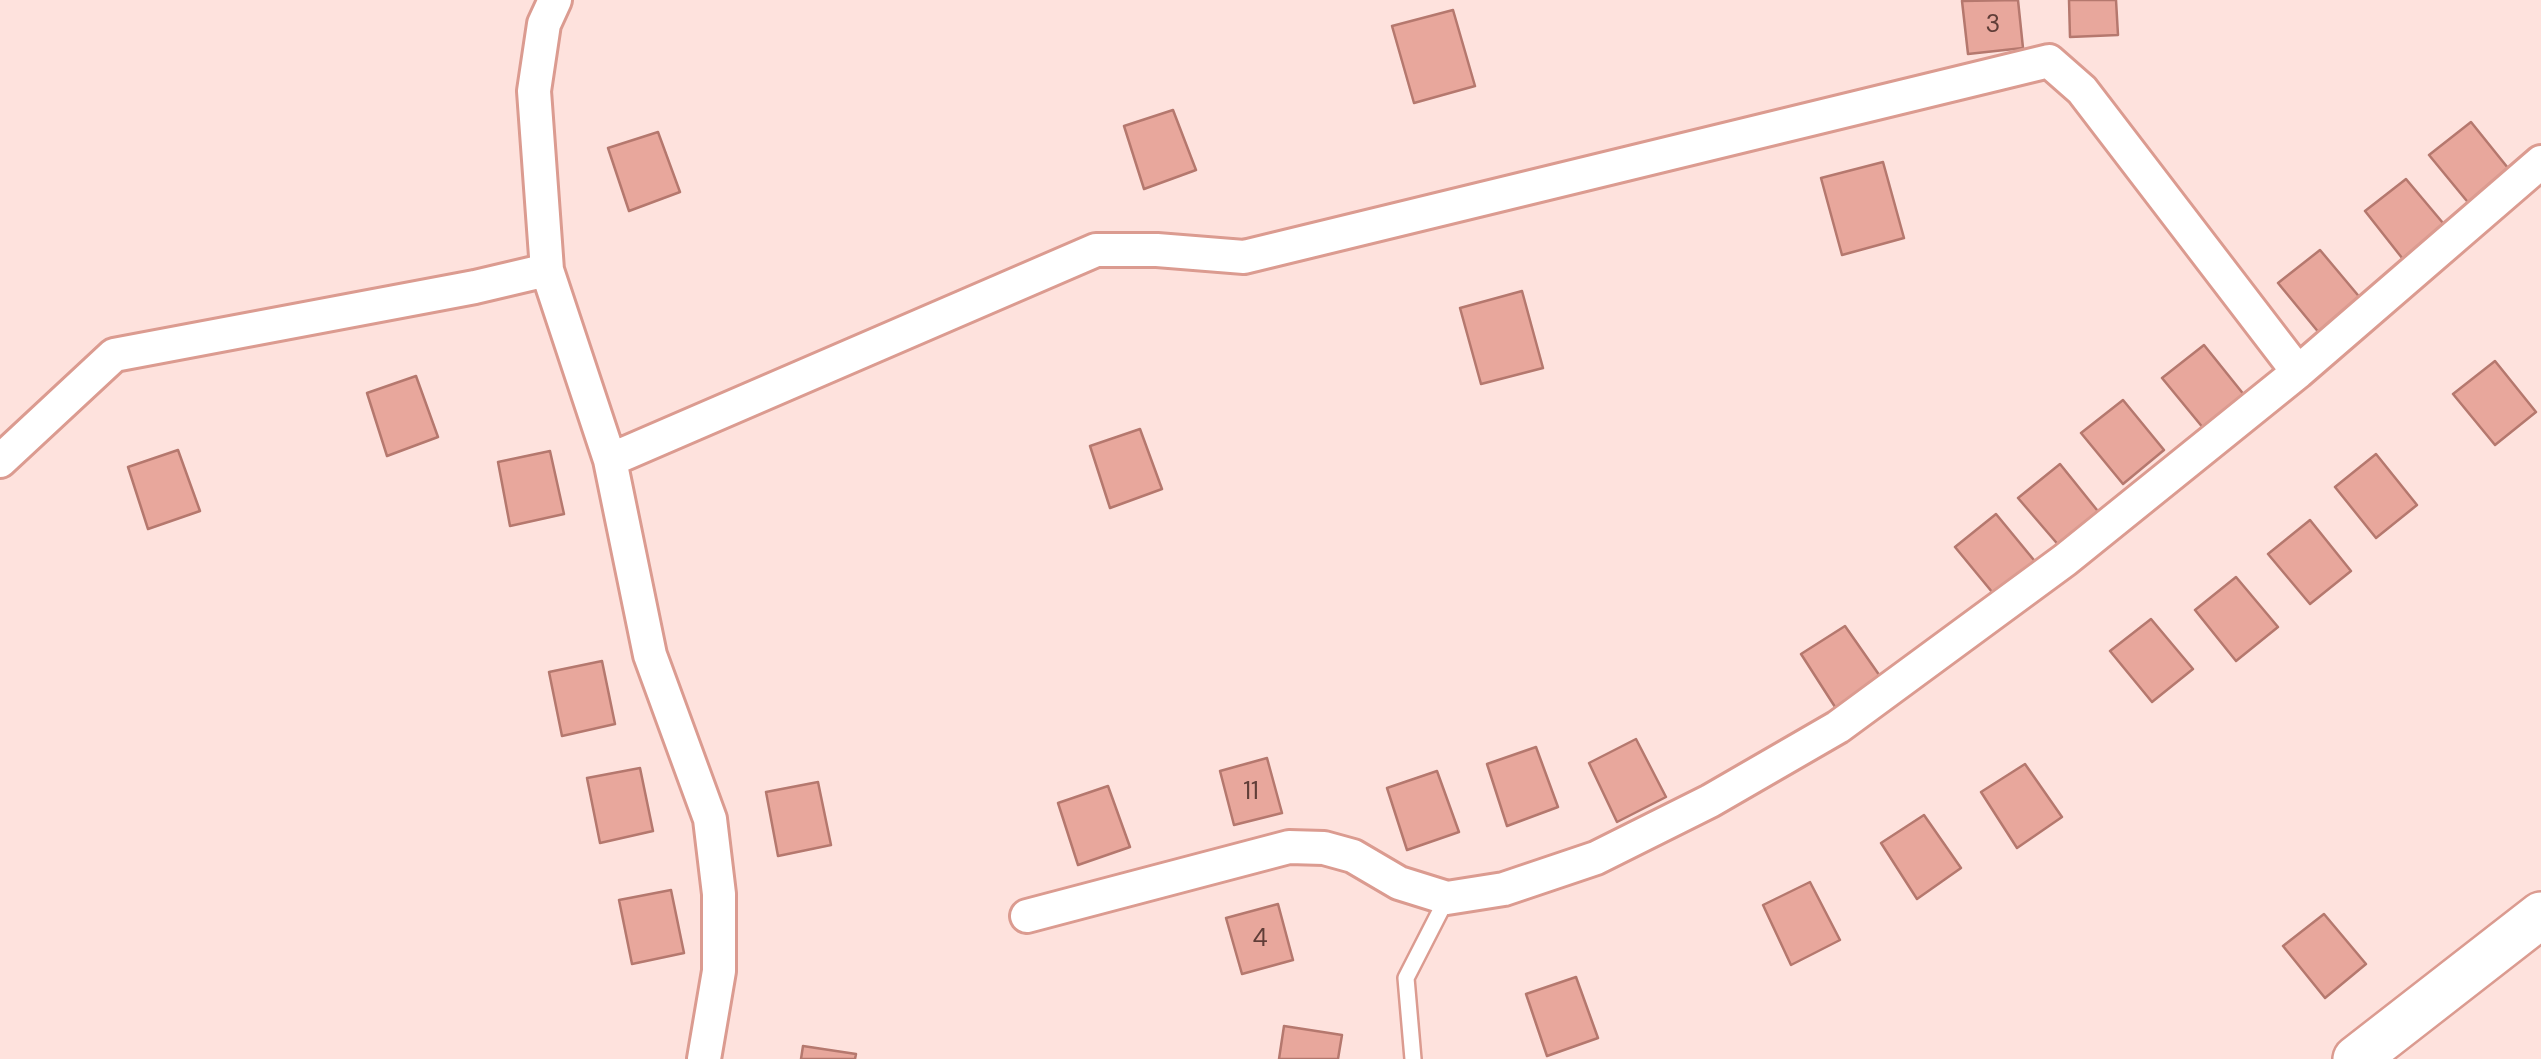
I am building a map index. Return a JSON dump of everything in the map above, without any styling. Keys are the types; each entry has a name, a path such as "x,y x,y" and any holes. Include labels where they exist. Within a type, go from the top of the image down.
{"street":[{"path":"555,0 544,24 534,91 547,270 610,460 650,655 710,818 719,894 719,971 704,1059"},
{"path":"610,460 1096,250 1244,257 2049,61 2082,90 2298,372"},
{"path":"1027,916 1289,847 1324,848 1353,856 1399,882 1447,898 1504,889 1596,858 1710,800 1838,727 2065,560 2298,372 2541,162"},
{"path":"0,461 114,355 547,270"},
{"path":"2356,1059 2541,915"}],"lane":[{"path":"1413,1059 1406,978 1447,898"}],"building":[{"path":"2018,0 2023,48 1968,54 1962,1"},
{"path":"2069,0 2116,0 2118,35 2070,37"},
{"path":"1453,10 1475,86 1414,103 1392,26"},
{"path":"1173,110 1196,170 1144,189 1124,126"},
{"path":"2471,122 2512,173 2471,206 2429,155"},
{"path":"658,132 680,192 629,211 608,148"},
{"path":"1883,162 1904,238 1842,255 1821,178"},
{"path":"2406,179 2448,229 2406,263 2365,211"},
{"path":"2320,250 2362,300 2320,334 2278,283"},
{"path":"1522,291 1543,368 1481,384 1460,308"},
{"path":"2204,345 2245,396 2204,429 2162,378"},
{"path":"2495,361 2536,412 2495,445 2453,394"},
{"path":"416,376 438,437 387,456 367,393"},
{"path":"2123,400 2164,450 2123,484 2081,433"},
{"path":"1140,429 1162,489 1110,508 1090,446"},
{"path":"178,450 200,511 148,529 128,467"},
{"path":"550,451 564,514 510,526 498,462"},
{"path":"2376,454 2417,505 2376,538 2335,487"},
{"path":"2060,464 2101,515 2061,548 2018,498"},
{"path":"1996,514 2038,565 1997,598 1955,547"},
{"path":"2310,520 2351,571 2310,604 2268,554"},
{"path":"2236,577 2278,627 2236,661 2195,610"},
{"path":"2151,619 2193,669 2152,702 2110,651"},
{"path":"1845,626 1882,679 1837,710 1801,654"},
{"path":"602,661 615,724 562,736 549,672"},
{"path":"1636,739 1666,797 1617,822 1589,763"},
{"path":"1536,747 1558,807 1507,826 1487,764"},
{"path":"1267,758 1282,813 1234,825 1220,771"},
{"path":"2025,764 2062,817 2017,848 1981,792"},
{"path":"640,768 653,831 600,843 587,778"},
{"path":"1437,771 1459,832 1407,850 1387,788"},
{"path":"818,782 831,845 778,856 766,792"},
{"path":"1108,786 1130,847 1078,865 1058,803"},
{"path":"1924,815 1961,868 1917,899 1881,843"},
{"path":"1810,882 1840,940 1791,965 1763,905"},
{"path":"671,890 684,953 632,964 619,900"},
{"path":"1278,904 1293,960 1242,974 1226,918"},
{"path":"2324,914 2366,964 2325,998 2283,946"},
{"path":"1576,977 1598,1038 1547,1056 1526,994"},
{"path":"1284,1026 1342,1035 1338,1059 1279,1059"},
{"path":"803,1046 856,1054 855,1059 801,1059"}]}
